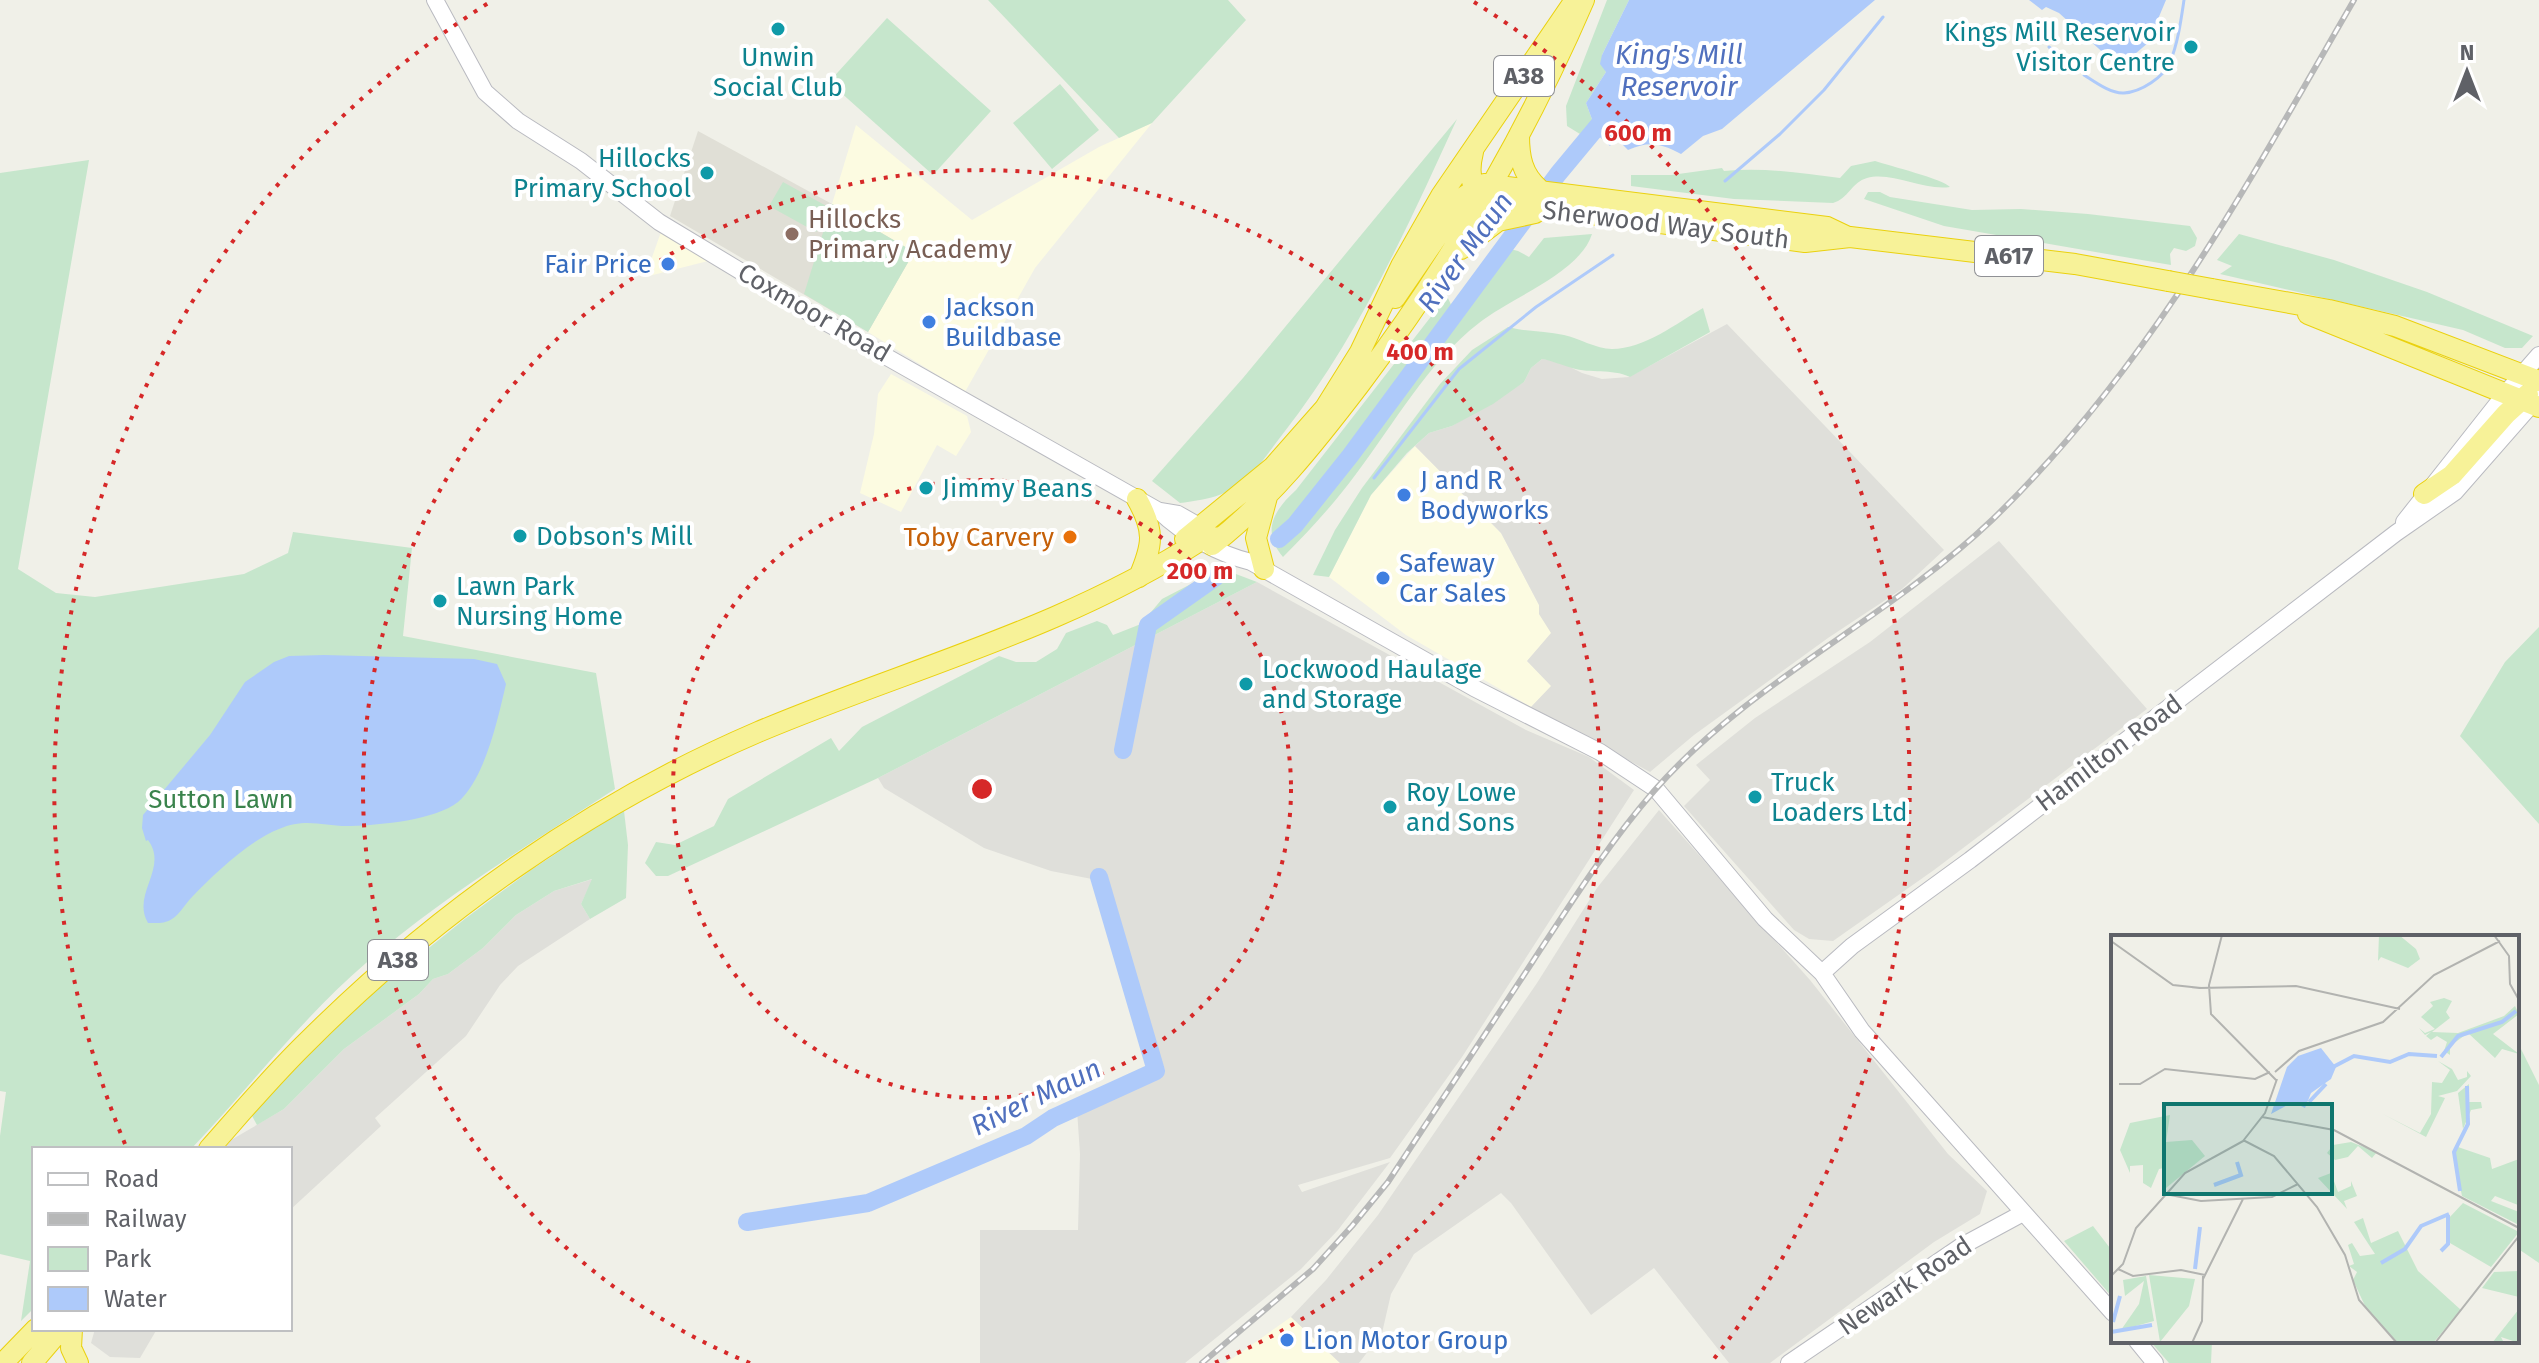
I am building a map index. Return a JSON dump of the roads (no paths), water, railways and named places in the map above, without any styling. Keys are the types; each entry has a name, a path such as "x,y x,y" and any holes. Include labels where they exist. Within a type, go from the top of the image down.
{"highway":[{"name":"A38","path":"211,1147 307,1042 416,944 563,835 636,792 755,734 1019,633 1090,603 1139,577 1185,563 1206,536 1300,438 1348,374 1421,230 1575,0"},
{"name":"A38","path":"1206,536 1267,497 1330,424 1428,292 1483,190 1519,135 1584,0"},
{"path":"1519,135 1522,164 1534,187"},
{"path":"1372,330 1457,206 1483,190 1470,175 1473,152"},
{"name":"Sherwood Way South","path":"1483,190 1534,187 1639,213"},
{"name":"Sherwood Way South","path":"1483,190 1513,212 1639,213 1827,227 1850,237 2075,264 2329,310 2352,324 2530,389"},
{"name":"A617","path":"1446,262 1486,228 1513,212"},
{"name":"Sherwood Way South","path":"2282,303 2530,389"},
{"path":"2424,494 2452,475 2530,389"},
{"path":"1258,566 1256,538 1267,497"},
{"path":"1137,499 1151,533 1148,556 1139,577"},
{"path":"4,1357 34,1331"},
{"path":"40,1362 60,1331"},
{"path":"72,1331 71,1348 78,1363"}],"street":[{"name":"Coxmoor Road","path":"435,0 485,92 518,121 581,161 659,222 818,318 1137,499 1159,511 1178,514 1233,558 1258,566 1474,688 1600,752 1656,789 1765,919 1822,973 1862,1031 2111,1311"},
{"name":"Hamilton Road","path":"1822,973 1852,946 1970,860 2396,533 2455,492 2530,389 2539,355"},
{"name":"Hamilton Road","path":"2396,533 2424,494"},
{"name":"Newark Road","path":"1789,1363 1960,1247 2023,1213"},
{"path":"2139,1343 2155,1363"},
{"path":"4,1357 40,1362"}],"water":[{"name":"King's Mill Reservoir","path":"1629,0 1875,0 1722,129 1703,136 1681,154 1654,144 1628,150 1620,142 1618,133 1610,146 1594,132 1586,103 1606,72 1600,64 1602,55"},
{"path":"2029,0 2166,0 2148,43 2129,59 2108,57 2059,13 2046,7 2042,10"},
{"path":"289,656 474,659 497,664 506,684 489,747 476,779 458,802 436,813 377,824 341,826 315,823 279,829 233,858 172,919 148,923 144,902 154,861 153,850 142,828 143,815 210,735 245,682 274,662"}],"waterway":[{"path":"2084,75 2119,93 2138,90 2157,78 2167,68 2173,55 2184,0"},
{"path":"1725,181 1780,134 1824,90 1883,17"},
{"path":"2049,47 2074,67"},
{"name":"River Maun","path":"1279,539 1295,525 1350,456 1558,174 1607,115"},
{"path":"1374,478 1459,369 1536,307 1613,255"},
{"name":"River Maun","path":"1123,750 1148,625 1216,577"},
{"name":"River Maun","path":"747,1222 868,1203 1026,1136 1053,1118 1156,1071 1099,877"}],"railway":[{"path":"1202,1363 1313,1269 1388,1182 1590,874 1654,791 1733,716 1951,556 1992,520 2048,462 2100,401 2147,338 2233,207 2354,0"}],"place":[{"name":"Unwin Social Club","path":"778,29"},
{"name":"Kings Mill Reservoir Visitor Centre","path":"2191,47"},
{"name":"Hillocks Primary School","path":"707,173"},
{"name":"Hillocks Primary Academy","path":"792,234"},
{"name":"Fair Price","path":"668,264"},
{"name":"Jackson Buildbase","path":"929,322"},
{"name":"Jimmy Beans","path":"926,488"},
{"name":"J and R Bodyworks","path":"1404,495"},
{"name":"Dobson's Mill","path":"520,536"},
{"name":"Toby Carvery","path":"1070,537"},
{"name":"Safeway Car Sales","path":"1383,578"},
{"name":"Lawn Park Nursing Home","path":"440,601"},
{"name":"Lockwood Haulage and Storage","path":"1246,684"},
{"name":"Truck Loaders Ltd","path":"1755,797"},
{"name":"Roy Lowe and Sons","path":"1390,807"},
{"name":"Lion Motor Group","path":"1287,1340"}],"park label":[{"name":"Sutton Lawn","path":"221,799"}]}
